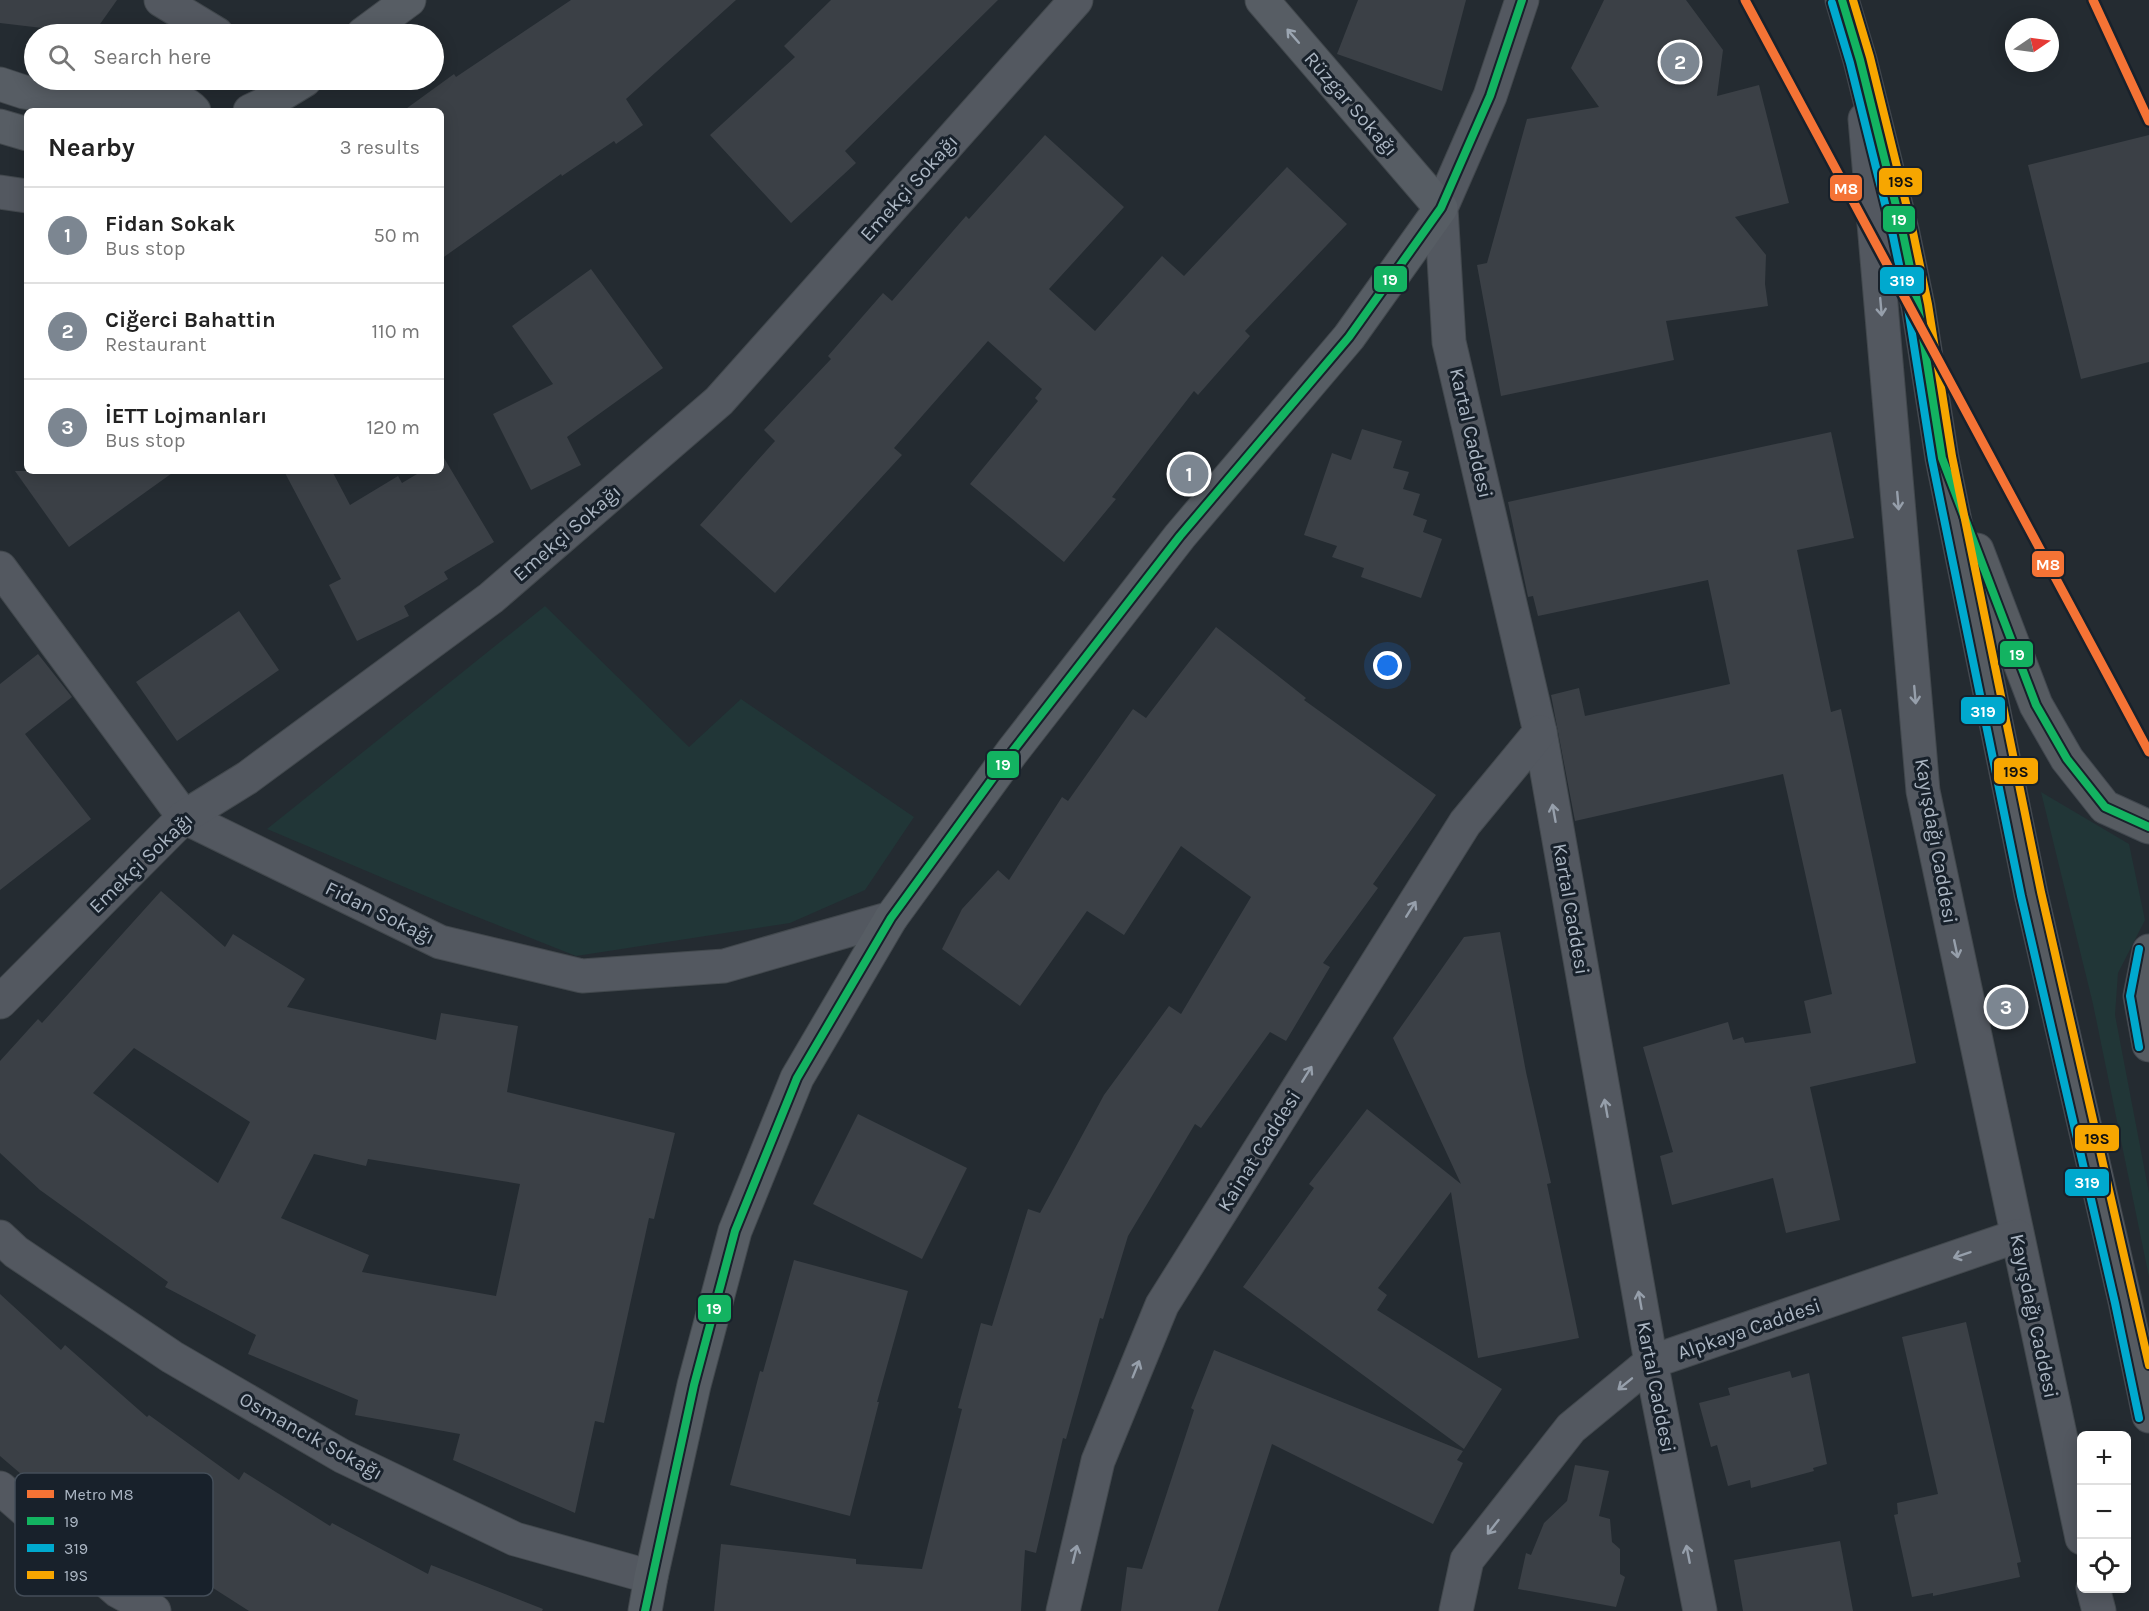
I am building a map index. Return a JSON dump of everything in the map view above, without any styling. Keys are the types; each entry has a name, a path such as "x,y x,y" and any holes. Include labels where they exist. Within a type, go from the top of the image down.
{"main road":[{"name":"Kayışdağı Caddesi","path":"1842,0 1860,60 1903,234 1918,306 1942,459 2031,894 2125,1301 2149,1416"},
{"path":"1942,459 2036,705 2067,759 2105,807 2149,827"},
{"path":"2149,951 2140,996 2149,1045"}],"street":[{"path":"161,0 201,24"},
{"path":"377,24 409,0"},
{"name":"Emekçi Sokağı","path":"0,1002 184,817 248,778 491,598 719,401 1076,0"},
{"name":"Rüzgar Sokağı","path":"1262,0 1441,208"},
{"path":"645,1611 694,1385 735,1231 797,1078 891,918 1011,752 1180,536 1349,337 1441,208 1490,96 1522,0"},
{"name":"Kayışdağı Caddesi","path":"1860,60 1923,791 2077,1515"},
{"path":"0,84 24,92 98,104 145,106 165,99 177,101 189,108"},
{"path":"255,108 284,90"},
{"path":"0,126 24,133"},
{"path":"0,192 24,196"},
{"name":"Kartal Caddesi","path":"1441,208 1449,342 1540,732 1651,1362 1700,1611"},
{"name":"Fidan Sokağı","path":"0,568 184,817 440,942 582,976 724,966 891,918"},
{"name":"Kainat Caddesi","path":"1063,1611 1098,1461 1162,1305 1465,823 1540,732"},
{"name":"Alpkaya Caddesi","path":"1456,1611 1467,1560 1571,1428 1651,1362 2017,1236"},
{"name":"Osmancık Sokağı","path":"0,1237 16,1252 172,1357 342,1456 515,1539 651,1577"},
{"path":"0,1488 15,1501"},
{"path":"2094,1593 2099,1611"},
{"path":"127,1596 154,1611"}],"green space":[{"path":"545,606 689,747 741,699 914,817 865,890 790,923 576,956 447,905 267,829"},
{"path":"2041,792 2129,844 2145,920 2118,973 2115,1015 2149,1193 2149,1277 2093,1004"}],"building":[{"path":"0,0 117,0 100,24 24,24 24,26 0,23"},
{"path":"571,0 736,0 626,99 643,125 616,144 614,141 562,176 561,174 444,257 444,108 407,108 432,90 444,90 444,81 454,74 456,77"},
{"path":"831,0 998,0 845,151 856,163 791,223 710,135 795,57 784,46"},
{"path":"1358,0 1466,0 1442,91 1337,54"},
{"path":"1604,0 1686,0 1723,50 1717,96 1759,85 1789,203 1735,217 1766,255 1765,284 1768,306 1666,321 1674,360 1501,396 1477,265 1487,263 1527,119 1599,107 1571,68"},
{"path":"1045,135 1124,207 1049,289 1095,331 1162,256 1184,276 1287,167 1347,224 1245,331 1250,336 1198,395 1194,391 1112,497 1116,499 1064,562 970,484 1038,401 1035,398 1042,389 988,341 894,448 902,455 775,593 700,525 775,441 764,430 831,359 828,356 883,293 892,301 966,216 969,219"},
{"path":"2149,135 2149,362 2081,379 2028,165"},
{"path":"591,269 663,368 567,437 581,465 531,490 493,414 553,384 512,326"},
{"path":"1362,429 1402,441 1393,468 1409,472 1403,489 1420,494 1413,515 1427,520 1423,532 1442,539 1421,598 1361,577 1364,568 1332,557 1337,546 1304,535 1332,453 1351,460"},
{"path":"1831,432 1854,538 1797,550 1831,712 1841,709 1916,1063 1810,1087 1840,1220 1786,1233 1773,1178 1672,1205 1660,1156 1673,1152 1643,1047 1728,1022 1733,1040 1743,1037 1745,1043 1811,1033 1804,1001 1832,994 1783,774 1575,821 1551,695 1579,688 1585,716 1730,684 1708,580 1538,616 1533,596 1528,597 1508,502"},
{"path":"444,458 494,542 444,572 448,579 404,606 409,616 357,641 329,585 341,579 286,474 334,474 350,505 398,476 402,483 417,474 444,474"},
{"path":"15,471 24,471 24,474 171,474 69,547"},
{"path":"239,611 279,670 177,741 136,682"},
{"path":"1216,627 1306,698 1304,700 1436,795 1373,884 1378,888 1323,963 1330,967 1286,1041 1270,1032 1201,1128 1195,1124 1128,1236 1103,1319 1100,1318 1066,1439 1063,1438 1036,1553 1025,1550 1021,1611 714,1611 721,1544 856,1559 856,1564 922,1569 962,1409 958,1408 981,1323 992,1326 1028,1209 1040,1213 1104,1095 1169,1006 1181,1014 1251,897 1181,846 1124,935 1087,911 1020,1006 942,949 962,909 998,870 1009,880 1062,797 1068,801 1133,709 1146,718"},
{"path":"38,654 72,697 25,734 91,819 0,890 0,684"},
{"path":"161,891 225,947 233,934 305,979 287,1007 436,1040 441,1013 518,1026 507,1092 675,1133 654,1219 649,1218 604,1423 595,1421 575,1513 453,1460 460,1434 355,1415 358,1400 248,1354 256,1335 165,1287 168,1282 40,1190 0,1153 0,1061 38,1019 42,1023","holes":["134,1048 250,1122 218,1183 93,1093","314,1154 366,1166 368,1159 520,1184 496,1296 362,1272 369,1255 281,1218"]},
{"path":"1500,932 1526,1072 1551,1183 1547,1184 1579,1338 1478,1358 1451,1192 1378,1288 1387,1295 1377,1310 1502,1389 1464,1449 1243,1287 1314,1188 1309,1184 1367,1109 1461,1184 1393,1038 1464,937"},
{"path":"858,1114 967,1168 922,1259 813,1204"},
{"path":"794,1260 908,1291 877,1402 879,1402 850,1516 730,1485 760,1371 763,1372"},
{"path":"0,1294 61,1350 65,1345 147,1417 149,1415 239,1480 244,1472 330,1526 332,1523 428,1574 431,1565 543,1609 542,1611 249,1611 213,1588 213,1473 20,1473 0,1456"},
{"path":"1966,1322 2021,1562 2017,1563 2020,1577 1933,1596 1933,1593 1912,1597 1894,1515 1898,1514 1897,1503 1938,1494 1902,1337"},
{"path":"1214,1350 1463,1451 1457,1460 1463,1463 1433,1524 1272,1444 1218,1611 1121,1611 1127,1567 1142,1569 1194,1410 1191,1408"},
{"path":"1790,1371 1792,1378 1809,1373 1827,1464 1813,1468 1814,1471 1751,1488 1750,1480 1728,1486 1717,1445 1711,1447 1699,1403 1730,1395 1728,1388"},
{"path":"1575,1465 1609,1471 1599,1516 1610,1519 1612,1542 1620,1549 1620,1574 1625,1577 1616,1607 1518,1589 1526,1553 1531,1555 1544,1523 1567,1501"},
{"path":"1840,1541 1853,1611 1743,1611 1734,1560"}],"metro line":[{"name":"M8","path":"1745,0 2149,752"},
{"name":"M8","path":"2093,0 2149,121"}],"transit line":[{"name":"19","path":"645,1611 694,1385 735,1231 797,1078 891,918 1012,752 1180,536 1349,337 1441,208 1490,96 1522,0"},
{"name":"19","path":"1842,0 1860,60 1903,234 1918,306 1942,458 2036,705 2067,759 2105,807 2149,827"},
{"name":"19S","path":"1853,0 1870,57 1913,232 1928,304 1952,456 2041,892 2149,1365"},
{"name":"319","path":"1832,3 1850,63 1893,236 1908,308 1932,460 2021,896 2115,1303 2139,1418"},
{"name":"319","path":"2139,949 2130,996 2139,1047"}],"place":[{"name":"Ciğerci Bahattin","path":"1680,62"},
{"name":"Fidan Sokak","path":"1189,474"},
{"name":"İETT Lojmanları","path":"2006,1007"}]}
